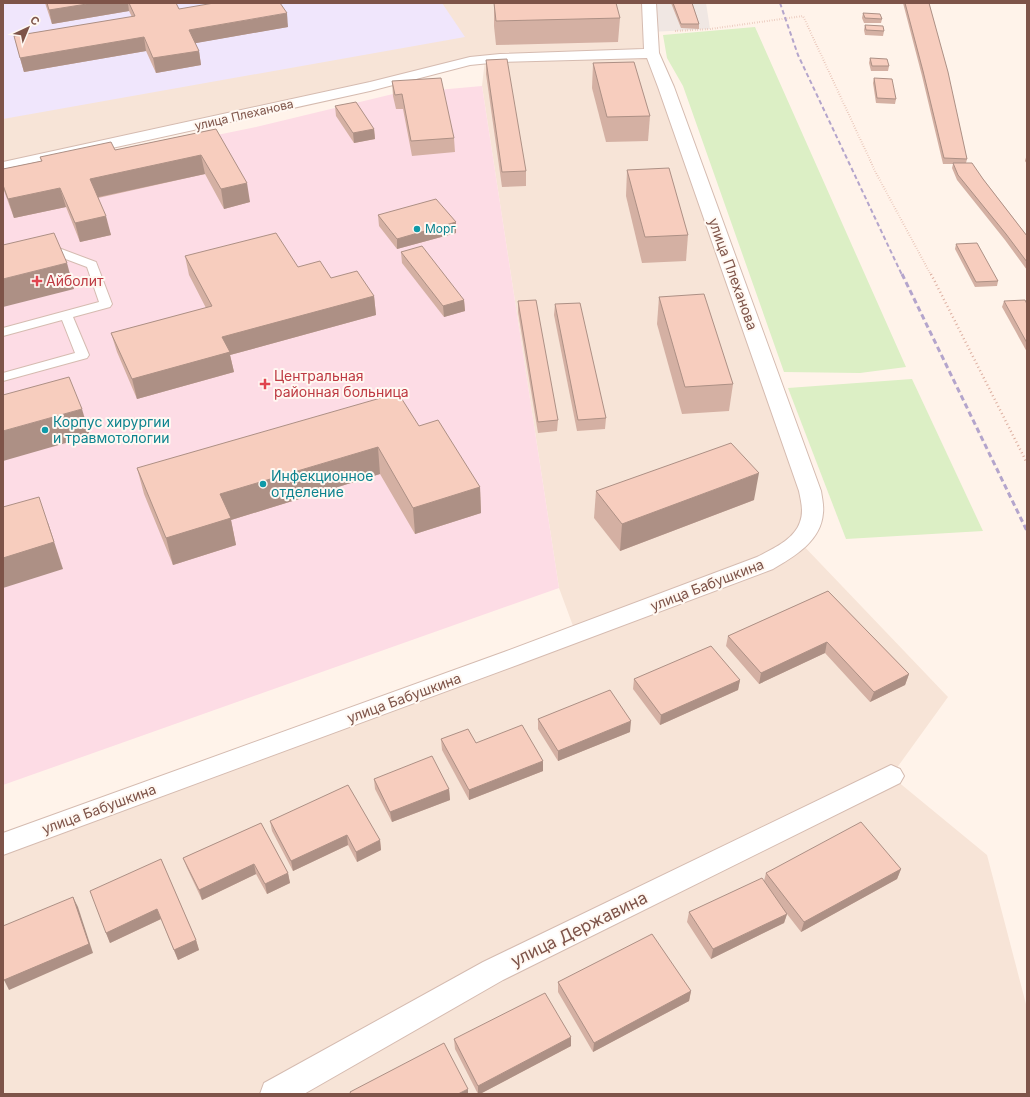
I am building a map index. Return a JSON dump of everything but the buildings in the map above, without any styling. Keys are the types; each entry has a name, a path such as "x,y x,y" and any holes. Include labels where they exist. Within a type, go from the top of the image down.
{"street":[{"name":"улица Плеханова","path":"649,3 652,53 666,87 810,490 813,511 811,524 799,541"},
{"name":"улица Плеханова","path":"3,167 370,86 442,68 485,60 652,53"},
{"name":"улица Бабушкина","path":"3,844 505,661 765,563 787,551 799,541"},
{"name":"улица Державина","path":"274,1094 493,971 891,776"}],"lane":[{"path":"3,332 106,304 92,265 56,252 33,257"},
{"path":"3,377 82,355 66,315"}],"path":[{"path":"650,32 710,29 803,16 876,173 945,300 1027,463"}],"shaded area":[{"path":"3,3 649,3 652,53 810,491 799,541 948,697 891,776 987,855 1027,1008 1027,1094 3,1094 3,844 576,634 559,588 482,86 485,60 3,167"},
{"path":"3,3 442,3 465,37 3,119"},
{"path":"649,3 706,3 710,29 650,32"},
{"name":"Центральная районная больница","path":"482,86 559,588 3,785 3,179 256,127 393,94"}],"green space":[{"path":"755,27 906,367 860,373 784,372 683,86 667,58 663,35"},
{"path":"912,379 983,531 846,539 788,388"}],"railway":[{"path":"780,3 798,55 902,275"},
{"path":"902,274 1027,531"}],"place":[{"name":"Морг","path":"417,229"},
{"name":"Айболит","path":"37,281"},
{"name":"Центральная районная больница","path":"265,384"},
{"name":"Корпус хирургии и травмотологии","path":"45,430"},
{"name":"Инфекционное отделение","path":"263,484"}]}
